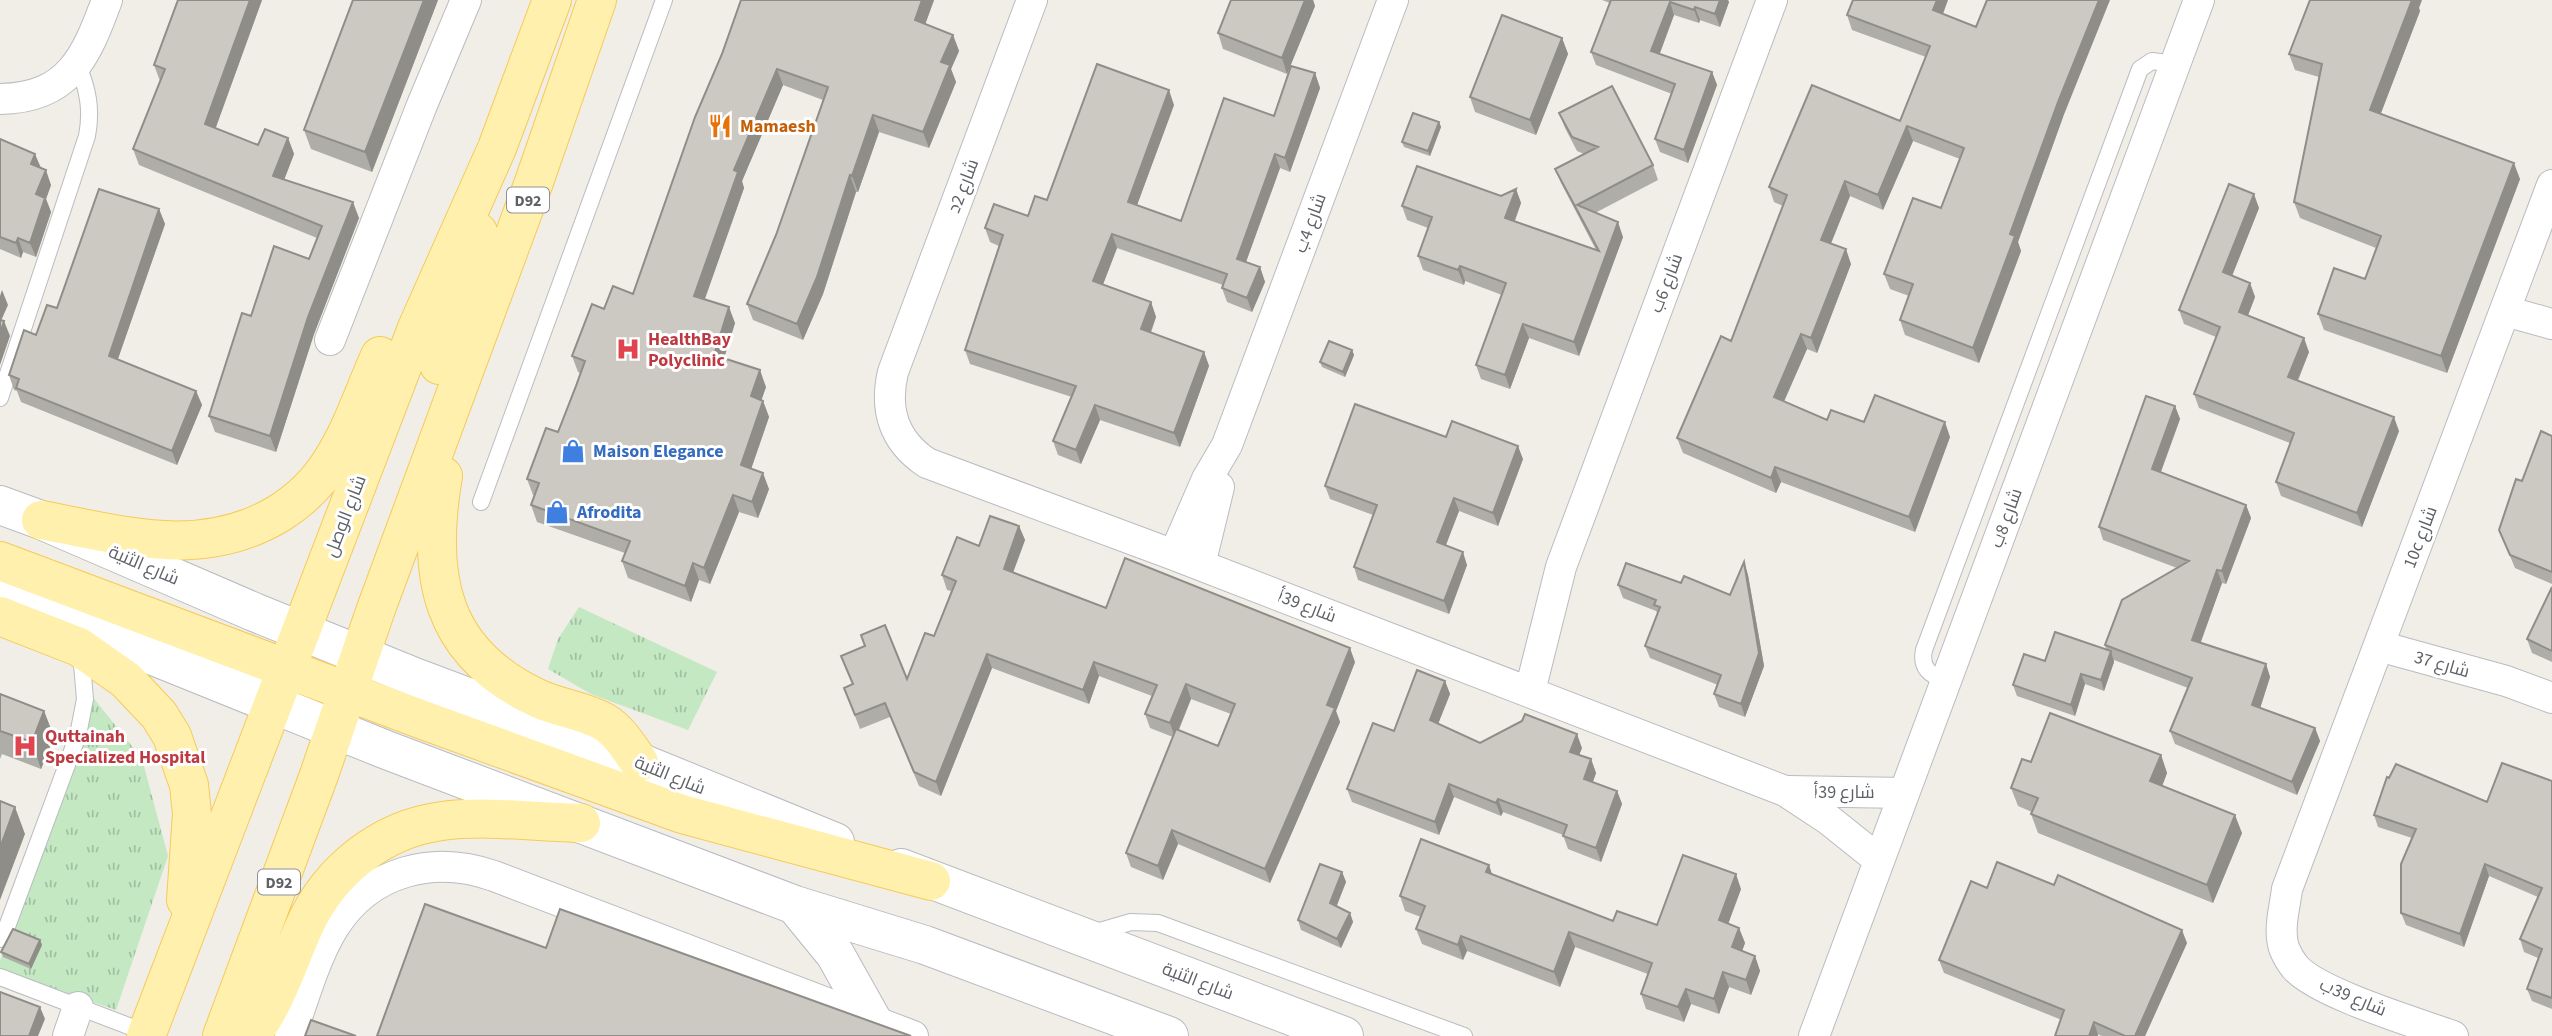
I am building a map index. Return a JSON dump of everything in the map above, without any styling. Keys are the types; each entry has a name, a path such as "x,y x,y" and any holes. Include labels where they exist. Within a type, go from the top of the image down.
{"main road":[{"name":"شارع الوصل","path":"146,1035 417,328 497,148 552,0"},
{"name":"D92","path":"222,1036 324,724 344,669 376,609 456,399 597,0"},
{"path":"344,669 467,284 497,148"},
{"path":"41,520 175,542 224,536 267,520 303,496 317,481 341,446 384,351 394,341 417,328"},
{"path":"456,399 436,517 436,556 449,617 471,649 493,672 544,701 601,720 617,733 639,762"},
{"name":"شارع الثنية","path":"0,505 302,631 344,669 639,762 931,881 1344,1036"},
{"path":"0,561 288,669 344,669 690,816 931,881"},
{"path":"3,614 79,647 126,680 144,696 172,736 189,785 192,814 184,940"},
{"path":"3,614 274,705 795,905 925,944 1169,1036"},
{"path":"200,1036 324,724"},
{"path":"249,1036 263,1019 309,916 321,897 351,862 370,848 414,827 442,821 581,823"},
{"path":"795,905 835,954 872,1020"}],"street":[{"path":"0,99 20,99 46,91 63,79 77,64 94,34 107,0"},
{"path":"330,340 466,0"},
{"name":"شارع 2د","path":"893,372 1032,0"},
{"name":"شارع 4ب","path":"1187,560 1227,445 1393,0"},
{"name":"شارع 6ب","path":"1519,687 1772,0"},
{"name":"شارع 8ب","path":"1814,1036 2199,0"},
{"name":"10c شارع","path":"2287,888 2552,186"},
{"path":"2509,300 2552,307"},
{"path":"2509,300 2552,324"},
{"name":"شارع 39أ","path":"893,372 889,388 892,421 906,445 927,463 1519,687 1784,791 1829,820 1879,860"},
{"name":"شارع 37","path":"2383,635 2469,659 2506,681 2552,698"},
{"name":"شارع 39أ","path":"1784,791 1904,793"},
{"path":"290,1036 325,943 344,913 370,889 385,880 420,868 439,866 458,866 494,876 914,1036"},
{"name":"شارع 39ب","path":"2287,888 2282,924 2284,947 2295,967 2321,985 2347,997 2453,1036"},
{"path":"68,1036 78,1007"}],"lane":[{"path":"481,502 664,0"},
{"path":"0,398 87,136 89,102 85,82 77,64"},
{"path":"0,939 5,932 78,735 85,699 83,662 79,647"},
{"path":"1082,937 1132,922 1158,923 1464,1036"},
{"path":"0,977 146,1035"}],"green space":[{"path":"579,607 717,672 688,730 591,694 548,669 558,639"},
{"path":"92,696 142,759 168,856 116,1010 0,970 0,961"}],"building":[{"path":"178,0 250,0 205,124 258,145 265,129 288,138 273,176 353,202 308,317 270,436 209,416 242,313 251,316 274,246 309,259 322,226 133,149 165,69 154,65"},
{"path":"353,0 424,0 365,152 304,130"},
{"path":"741,0 922,0 915,20 953,35 941,62 950,65 923,132 873,115 852,176 850,175 817,277 797,324 747,304 776,235 828,87 777,69 734,170 738,172 694,296 729,307 714,355 760,370 751,396 763,401 741,465 763,473 752,502 733,495 704,568 693,563 685,586 622,561 630,541 531,505 539,483 527,479 546,428 558,432 576,386 585,361 572,356 592,304 604,309 613,286 633,294 695,117"},
{"path":"1231,0 1305,0 1282,58 1218,33"},
{"path":"1611,0 1720,0 1715,14 1670,2 1651,51 1712,72 1684,150 1655,139 1675,84 1591,52"},
{"path":"1853,0 1937,0 1933,10 1976,27 1987,0 2099,0 2010,234 2015,236 1973,348 1900,320 1913,284 1884,274 1913,198 1941,208 1964,148 1907,126 1878,195 1845,181 1821,240 1846,249 1811,338 1801,334 1774,397 1827,420 1831,410 1864,422 1875,395 1945,422 1909,517 1775,467 1771,478 1677,438 1721,336 1731,341 1787,195 1769,187 1812,85 1900,121 1930,46 1847,15"},
{"path":"2310,0 2412,0 2370,110 2514,163 2441,356 2318,314 2334,268 2365,279 2381,236 2294,202 2322,64 2289,54"},
{"path":"1502,15 1562,38 1530,120 1470,97"},
{"path":"1097,64 1169,90 1128,202 1181,221 1224,98 1274,116 1291,66 1315,73 1285,158 1275,154 1237,259 1260,267 1247,298 1222,288 1227,274 1112,234 1093,281 1151,302 1141,329 1204,352 1174,433 1095,405 1076,450 1053,441 1076,386 965,350 1003,235 985,228 994,204 1028,216 1035,196 1047,200"},
{"path":"1612,86 1653,165 1577,205 1618,222 1574,342 1523,324 1505,375 1476,365 1506,283 1460,266 1458,270 1418,256 1432,217 1402,206 1417,166 1501,196 1516,189 1505,218 1599,251 1555,169 1598,147 1572,137 1559,113"},
{"path":"1413,113 1439,122 1428,151 1402,142"},
{"path":"0,139 35,154 31,164 46,170 36,194 45,198 30,243 18,238 16,243 0,237"},
{"path":"2229,184 2254,194 2223,272 2250,283 2239,312 2304,338 2288,377 2394,417 2357,513 2276,482 2294,433 2194,394 2220,327 2179,310"},
{"path":"99,189 159,209 109,356 196,391 172,451 16,388 19,379 9,375 24,330 36,335 47,305 57,308"},
{"path":"1329,341 1352,350 1343,372 1320,362"},
{"path":"2146,396 2175,406 2152,469 2246,505 2222,571 2217,570 2192,640 2266,664 2252,705 2315,728 2292,782 2170,731 2192,678 2105,645 2122,600 2189,561 2099,527"},
{"path":"1355,404 1446,437 1452,421 1518,446 1493,513 1454,498 1437,542 1463,552 1444,601 1354,567 1377,505 1325,486"},
{"path":"2541,431 2552,436 2552,572 2510,555 2499,530 2516,479 2522,481"},
{"path":"990,516 1019,526 1004,569 1106,608 1125,558 1350,648 1327,705 1335,708 1265,869 1172,830 1158,866 1126,853 1176,729 1218,746 1235,704 1186,684 1170,723 1145,714 1157,685 1094,662 1083,690 987,654 936,782 914,772 885,703 855,715 844,688 853,684 841,656 865,646 861,635 885,625 907,679 925,633 934,636 956,581 942,575 957,537 979,546"},
{"path":"1744,562 1759,653 1741,704 1714,694 1721,675 1645,646 1660,607 1654,605 1656,600 1618,585 1626,563 1681,583 1684,576 1730,595"},
{"path":"2552,587 2552,651 2527,639"},
{"path":"2055,632 2111,651 2101,680 2081,674 2071,705 2013,685 2024,654 2045,661"},
{"path":"1417,670 1445,681 1430,720 1480,743 1522,721 1525,714 1577,734 1570,752 1591,759 1584,779 1617,791 1596,848 1563,836 1567,825 1498,799 1496,803 1449,784 1435,822 1347,789 1373,723 1394,731"},
{"path":"0,694 44,711 32,742 0,731"},
{"path":"2050,713 2161,755 2150,781 2235,815 2207,885 2031,814 2038,798 2011,788 2022,759 2031,762"},
{"path":"2502,763 2552,781 2552,998 2527,989 2542,949 2520,939 2542,888 2485,864 2460,934 2401,913 2401,864 2416,829 2374,815 2387,777 2389,778 2396,764 2487,802"},
{"path":"0,801 15,807 0,848"},
{"path":"1421,839 1489,865 1486,872 1613,921 1617,911 1657,925 1683,855 1736,874 1719,920 1739,928 1732,947 1755,956 1746,980 1723,972 1714,999 1686,989 1678,1007 1641,994 1652,963 1569,932 1554,972 1461,936 1458,945 1416,929 1425,906 1400,896"},
{"path":"1997,862 2054,885 2058,875 2182,930 2135,1036 2125,1036 2094,1022 2089,1036 2055,1036 2064,1010 1939,960 1971,881 1987,888"},
{"path":"1320,864 1342,872 1330,903 1350,913 1337,939 1298,920"},
{"path":"425,904 546,948 560,909 911,1036 377,1036"},
{"path":"13,929 40,940 29,964 1,952"},
{"path":"0,992 40,1007 29,1036 0,1036"},
{"path":"311,1020 356,1036 305,1036"}],"place":[{"name":"Mamaesh","path":"720,126"},
{"name":"HealthBay Polyclinic","path":"628,349"},
{"name":"Maison Elegance","path":"573,451"},
{"name":"Afrodita","path":"557,512"},
{"name":"Quttainah Specialized Hospital","path":"25,746"}]}
